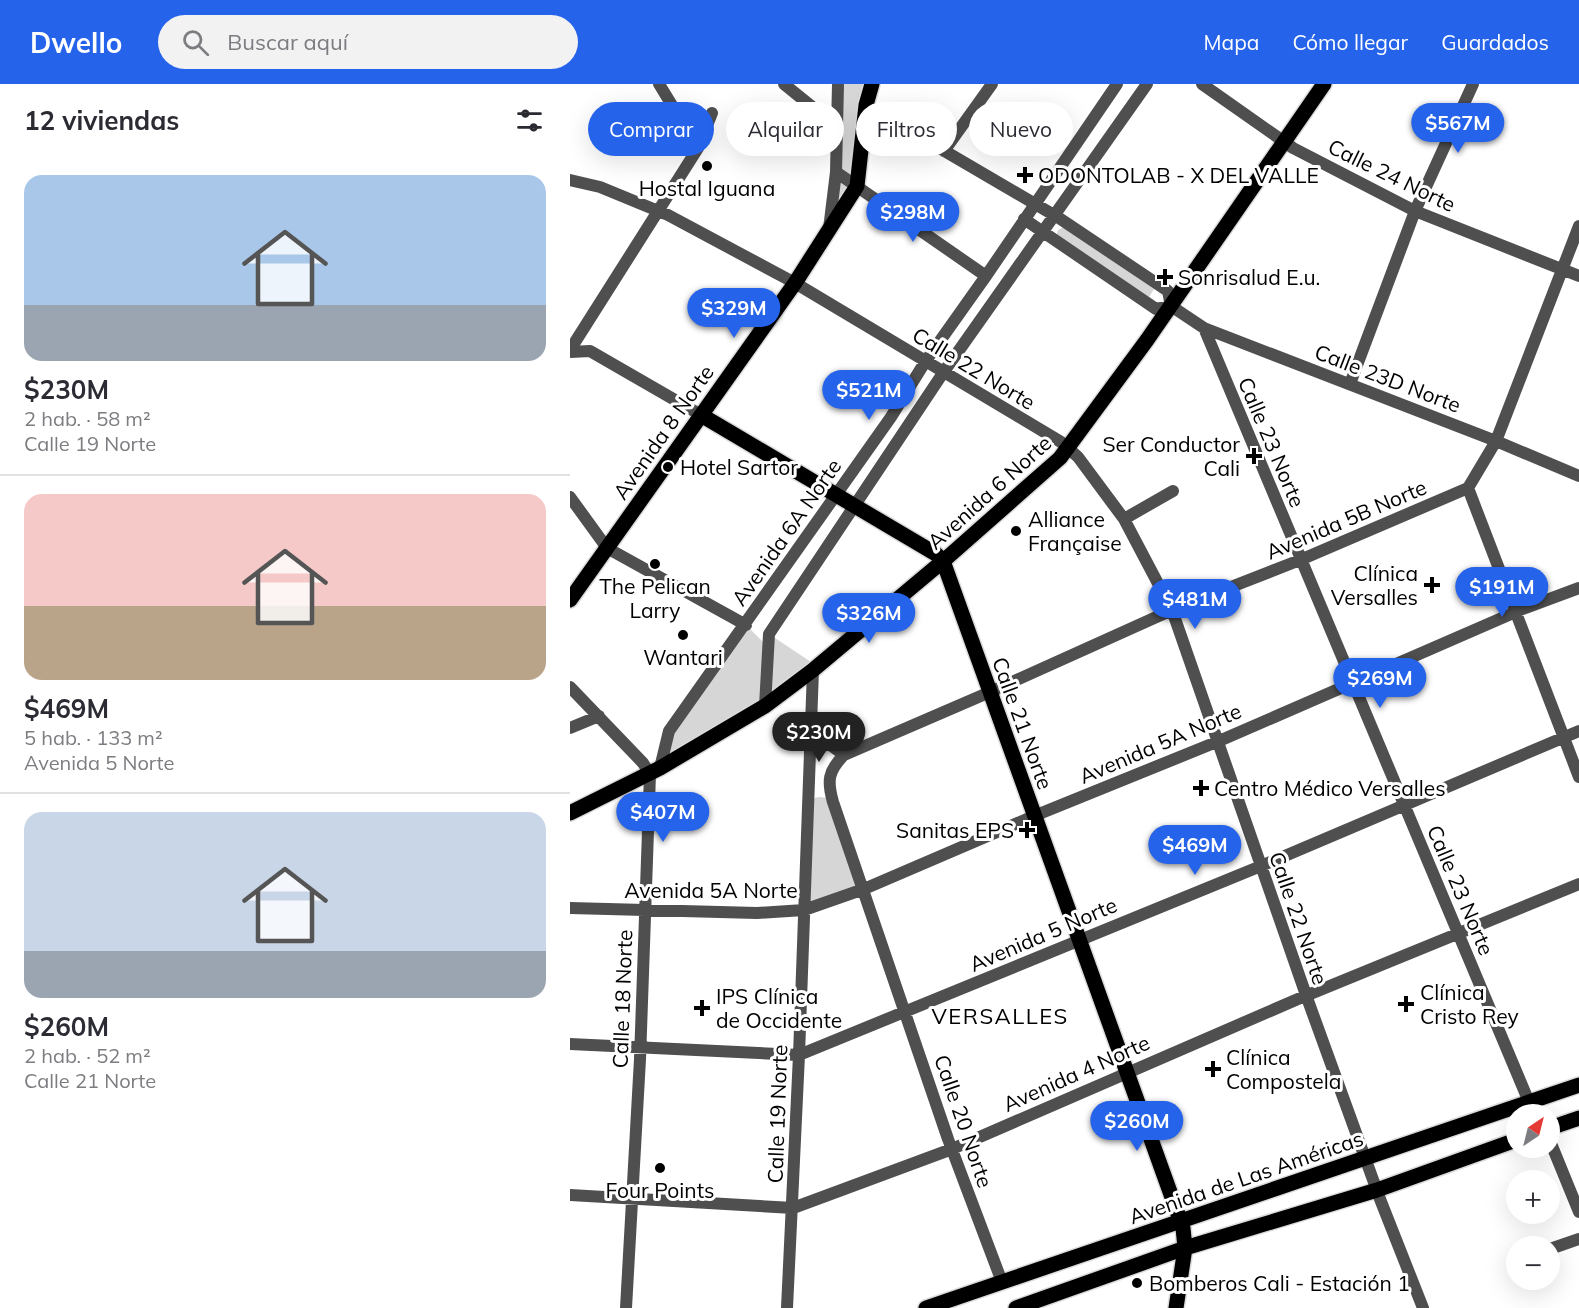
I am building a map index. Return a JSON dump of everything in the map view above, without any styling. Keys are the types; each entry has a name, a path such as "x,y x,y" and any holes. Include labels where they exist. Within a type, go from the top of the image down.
{"main road":[{"name":"Avenida 8 Norte","path":"867,102 872,84"},
{"name":"Avenida 6 Norte","path":"570,813 655,771 765,706 813,670 943,561 1069,448 1171,306 1324,84"},
{"name":"Avenida 8 Norte","path":"570,600 795,283 857,186 860,156"},
{"path":"701,415 936,554 943,561"},
{"name":"Calle 21 Norte","path":"943,561 1183,1228 1185,1248 1176,1308"},
{"name":"Avenida de Las Américas","path":"926,1308 1579,1085"},
{"path":"1560,1125 1579,1118"},
{"path":"1016,1308 1185,1248 1377,1190 1506,1144"}],"street":[{"path":"659,84 670,102"},
{"path":"784,84 806,102"},
{"name":"Avenida 8 Norte","path":"838,84 838,102"},
{"path":"957,133 992,84"},
{"name":"Avenida 6A Norte","path":"655,771 669,731 891,417 925,362 987,276 1117,84"},
{"name":"Avenida 6A Norte","path":"765,706 769,634 943,374 1147,84"},
{"name":"Calle 24 Norte","path":"1202,84 1284,142 1415,211 1579,276"},
{"path":"1350,384 1415,211 1473,84"},
{"path":"570,351 693,156"},
{"name":"Avenida 8 Norte","path":"829,228 836,156"},
{"path":"952,156 1054,216 1168,291 1171,306 1155,309 1024,219"},
{"path":"836,172 987,276"},
{"name":"Calle 22 Norte","path":"570,180 600,187 658,211 795,283 1069,448 1124,519 1172,610 1306,995 1365,1159 1423,1308"},
{"path":"1579,226 1496,441 1468,488 1579,777"},
{"name":"Calle 23D Norte","path":"1171,306 1204,328 1496,441 1579,476"},
{"name":"Calle 23 Norte","path":"1204,328 1529,1101"},
{"path":"570,351 590,351 701,415"},
{"name":"Avenida 5B Norte","path":"844,755 1172,610 1300,560 1468,488"},
{"path":"1124,519 1173,491"},
{"path":"570,497 607,548 746,625"},
{"name":"Avenida 5A Norte","path":"570,908 757,914 804,910 864,889 1034,816 1219,741 1515,612 1579,588"},
{"name":"Calle 19 Norte","path":"787,1308 800,1055 813,670"},
{"path":"570,687 643,764 655,771"},
{"path":"812,710 825,741 844,755"},
{"path":"570,728 599,716"},
{"name":"Avenida 5 Norte","path":"570,1044 800,1055 1261,866 1579,731"},
{"name":"Calle 20 Norte","path":"844,755 835,764 830,775 829,787 833,802 952,1149 1002,1282"},
{"name":"Calle 18 Norte","path":"626,1308 645,911 655,771"},
{"path":"808,813 810,803 814,798 827,798 833,802"},
{"name":"Avenida 4 Norte","path":"570,1195 793,1208 952,1149 1306,995 1579,884"},
{"path":"1557,1158 1579,1212"},
{"path":"1560,1246 1579,1239"}],"shaded area":[{"path":"838,84 872,84 869,102 856,102 856,156 861,156 857,186 829,228 834,156 844,156 844,102 837,102"},
{"path":"1064,227 1154,289 1149,297 1056,236 1058,230"},
{"path":"746,625 767,646 769,634 817,666 674,761 663,753 669,731"},
{"path":"814,798 827,798 864,889 804,910 810,803"}],"place":[{"name":"Hostal Iguana","path":"707,166"},
{"name":"ODONTOLAB - X DEL VALLE","path":"1025,175"},
{"name":"Sonrisalud E.u.","path":"1165,277"},
{"name":"Ser Conductor Cali","path":"1254,456"},
{"name":"Hotel Sartor","path":"668,467"},
{"name":"Alliance Française","path":"1016,531"},
{"name":"The Pelican Larry","path":"655,564"},
{"name":"Clínica Versalles","path":"1432,585"},
{"name":"Wantari","path":"683,635"},
{"name":"Centro Médico Versalles","path":"1201,788"},
{"name":"Sanitas EPS","path":"1027,830"},
{"name":"Clínica Cristo Rey","path":"1406,1004"},
{"name":"IPS Clínica de Occidente","path":"702,1008"},
{"name":"Clínica Compostela","path":"1213,1069"},
{"name":"Four Points","path":"660,1168"},
{"name":"Bomberos Cali - Estación 1","path":"1137,1283"}],"district":[{"name":"VERSALLES","path":"1000,1016"}]}
